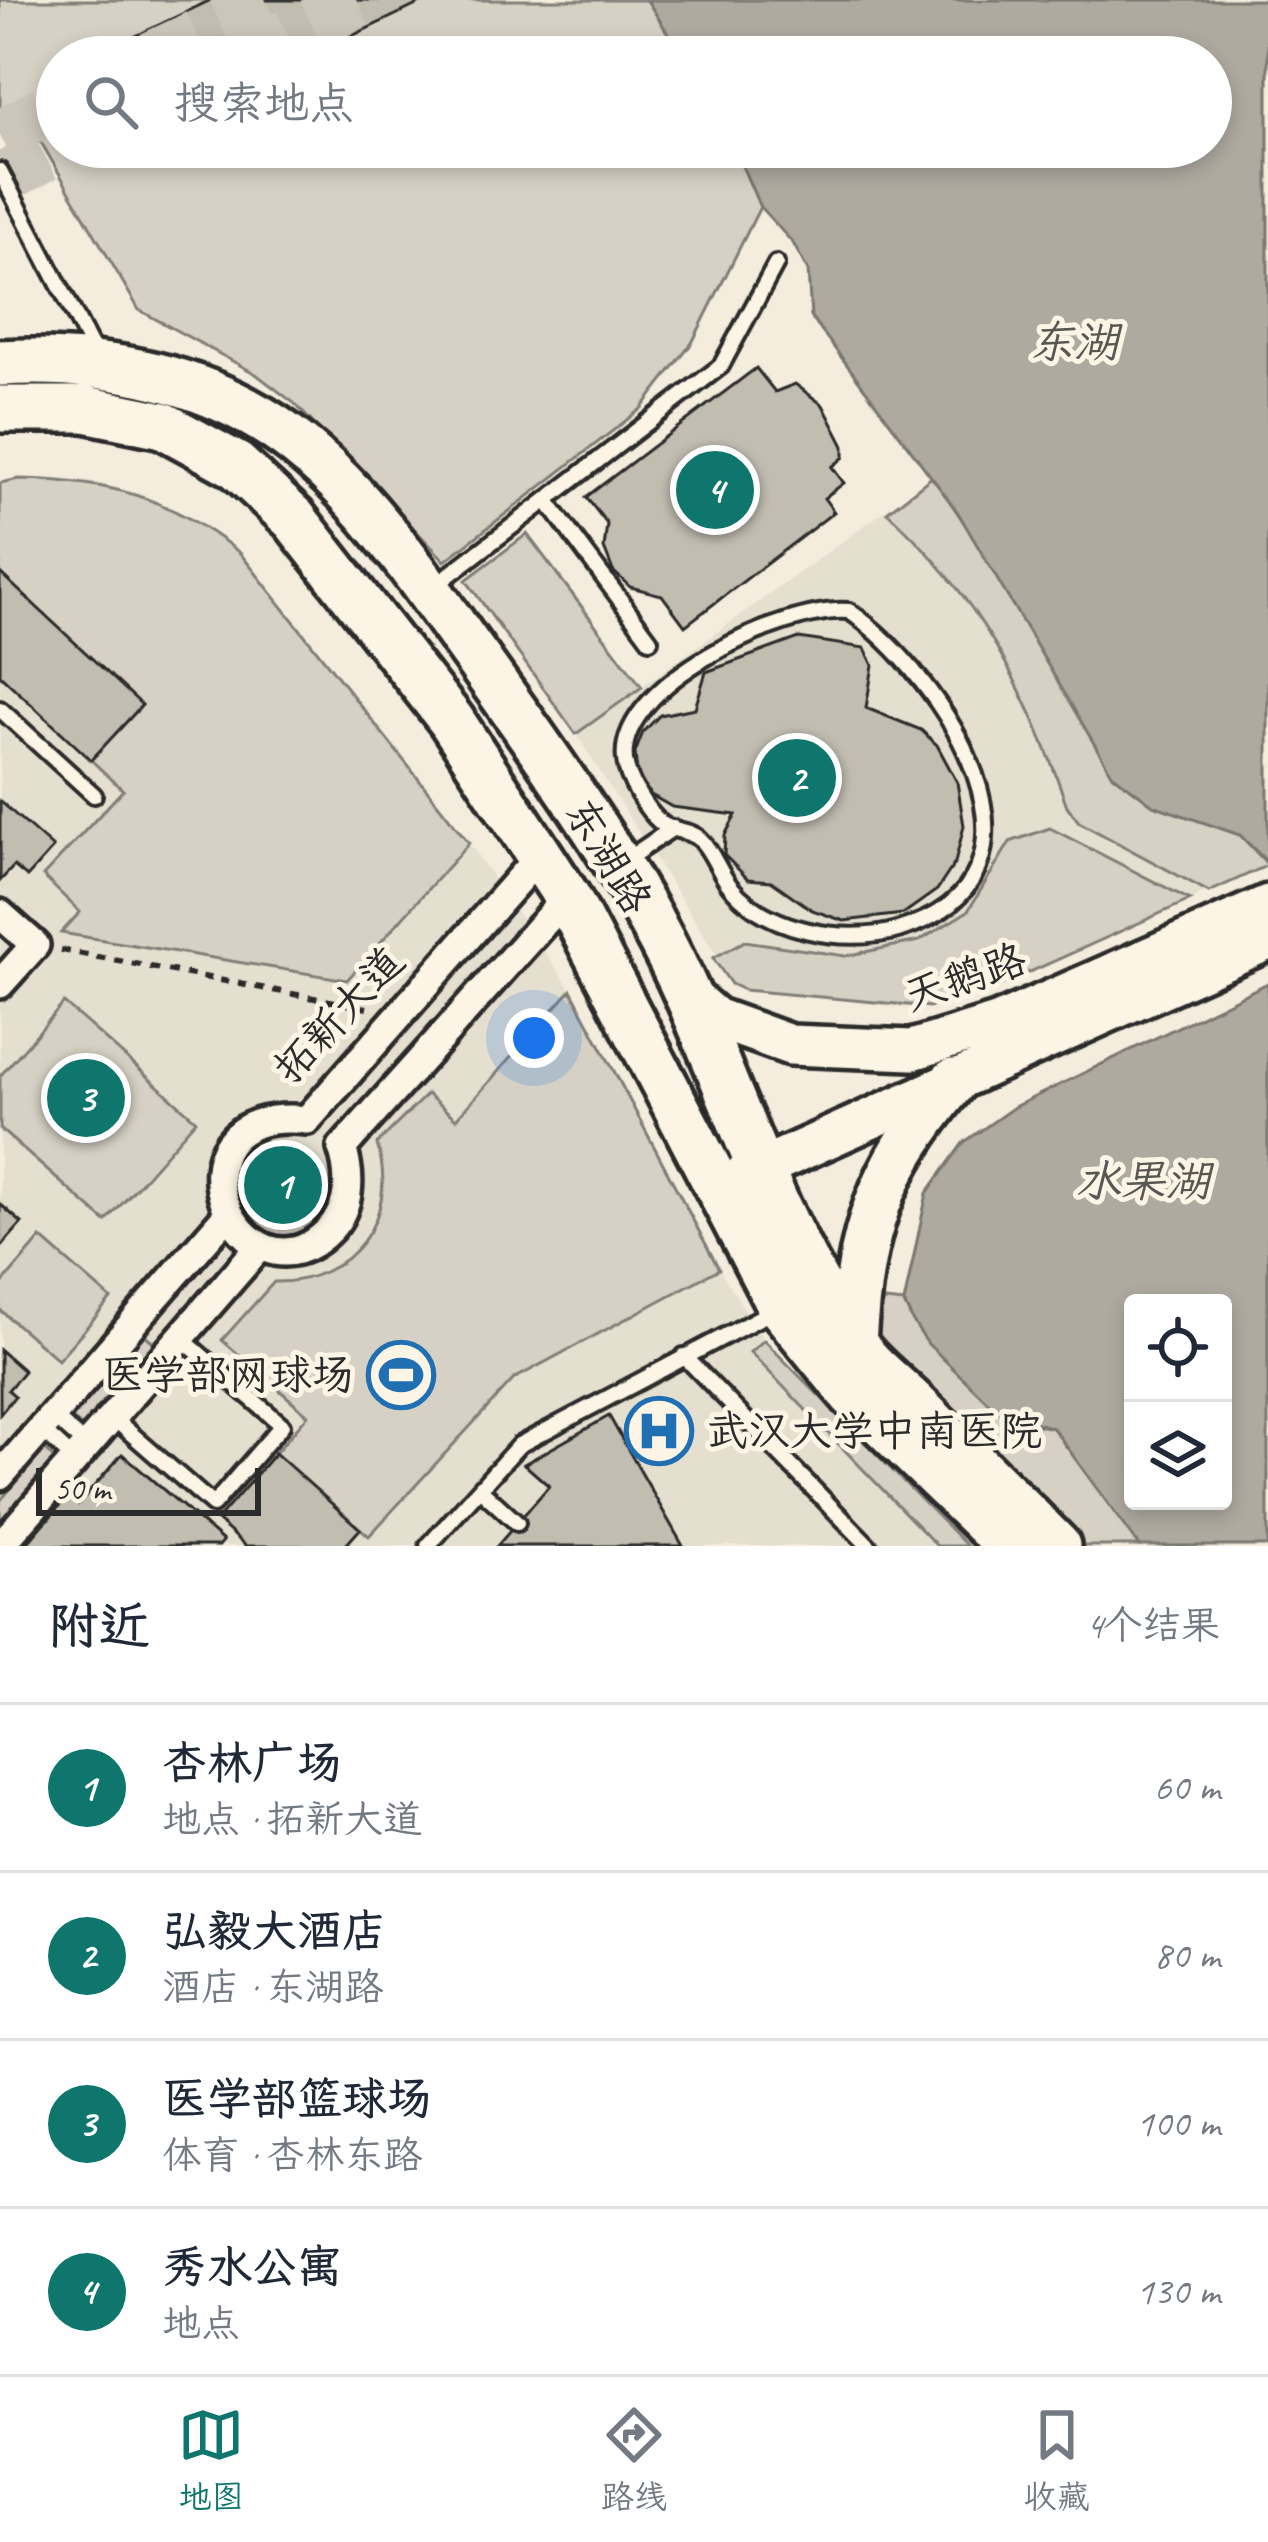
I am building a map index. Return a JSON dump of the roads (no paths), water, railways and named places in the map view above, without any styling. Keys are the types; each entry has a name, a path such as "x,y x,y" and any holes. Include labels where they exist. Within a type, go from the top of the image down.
{"main road":[{"name":"东湖路","path":"0,363 100,364 178,380 266,422 313,459 428,591 566,785 616,866 688,995 761,1169 853,1343 1057,1546"},
{"name":"东湖路","path":"0,409 85,409 163,425 196,440 266,489 439,703 541,854 780,1306 852,1394 1009,1546"},
{"name":"天鹅路","path":"688,995 715,1018 790,1045 912,1050 997,1024 1257,928"},
{"name":"天鹅路","path":"718,1187 953,1082 1257,928"},
{"path":"853,1343 864,1242 890,1167 953,1082"}],"street":[{"name":"拓新大道","path":"227,1215 219,1175 231,1144 257,1123 308,1120 541,854"},
{"path":"0,1476 227,1215 260,1246 305,1246 336,1222 347,1192 342,1148 567,897"},
{"path":"0,914 34,945 0,984"},
{"path":"0,1546 260,1246"}],"lane":[{"path":"0,171 100,364"},
{"path":"428,591 721,366 776,264"},
{"path":"547,501 650,640"},
{"path":"834,610 862,620 943,714 976,771 988,831 968,882 939,909 903,928 853,936 802,928 760,912 729,884 698,836 674,828 662,825 629,778 626,740 643,709 719,651 794,618 834,610"},
{"path":"0,709 94,795"},
{"path":"616,866 674,828"},
{"path":"428,1546 519,1445 780,1306"},
{"path":"112,1418 213,1505 282,1425 181,1338"},
{"path":"685,1356 869,1546"},
{"path":"47,1422 81,1453"},
{"path":"480,1489 518,1523"}],"water":[{"name":"东湖","path":"647,0 1268,0 1268,863 1240,835 1153,805 1112,774 957,511 811,317 808,271 793,243 760,207 743,168 1232,168 1232,36 670,36"},
{"name":"水果湖","path":"1268,983 1268,1546 1139,1546 1053,1428 997,1411 928,1344 904,1303 927,1193 963,1143 1014,1107"}],"tunnel":[{"path":"196,36 273,0"},
{"path":"286,36 361,0"},
{"path":"0,136 36,116"},
{"path":"0,180 36,161"}],"place":[{"name":"秀水公寓","path":"715,490"},
{"name":"弘毅大酒店","path":"797,778"},
{"name":"医学部篮球场","path":"86,1098"},
{"name":"杏林广场","path":"283,1185"},
{"name":"医学部网球场","path":"401,1375"},
{"name":"武汉大学中南医院","path":"659,1431"}]}
